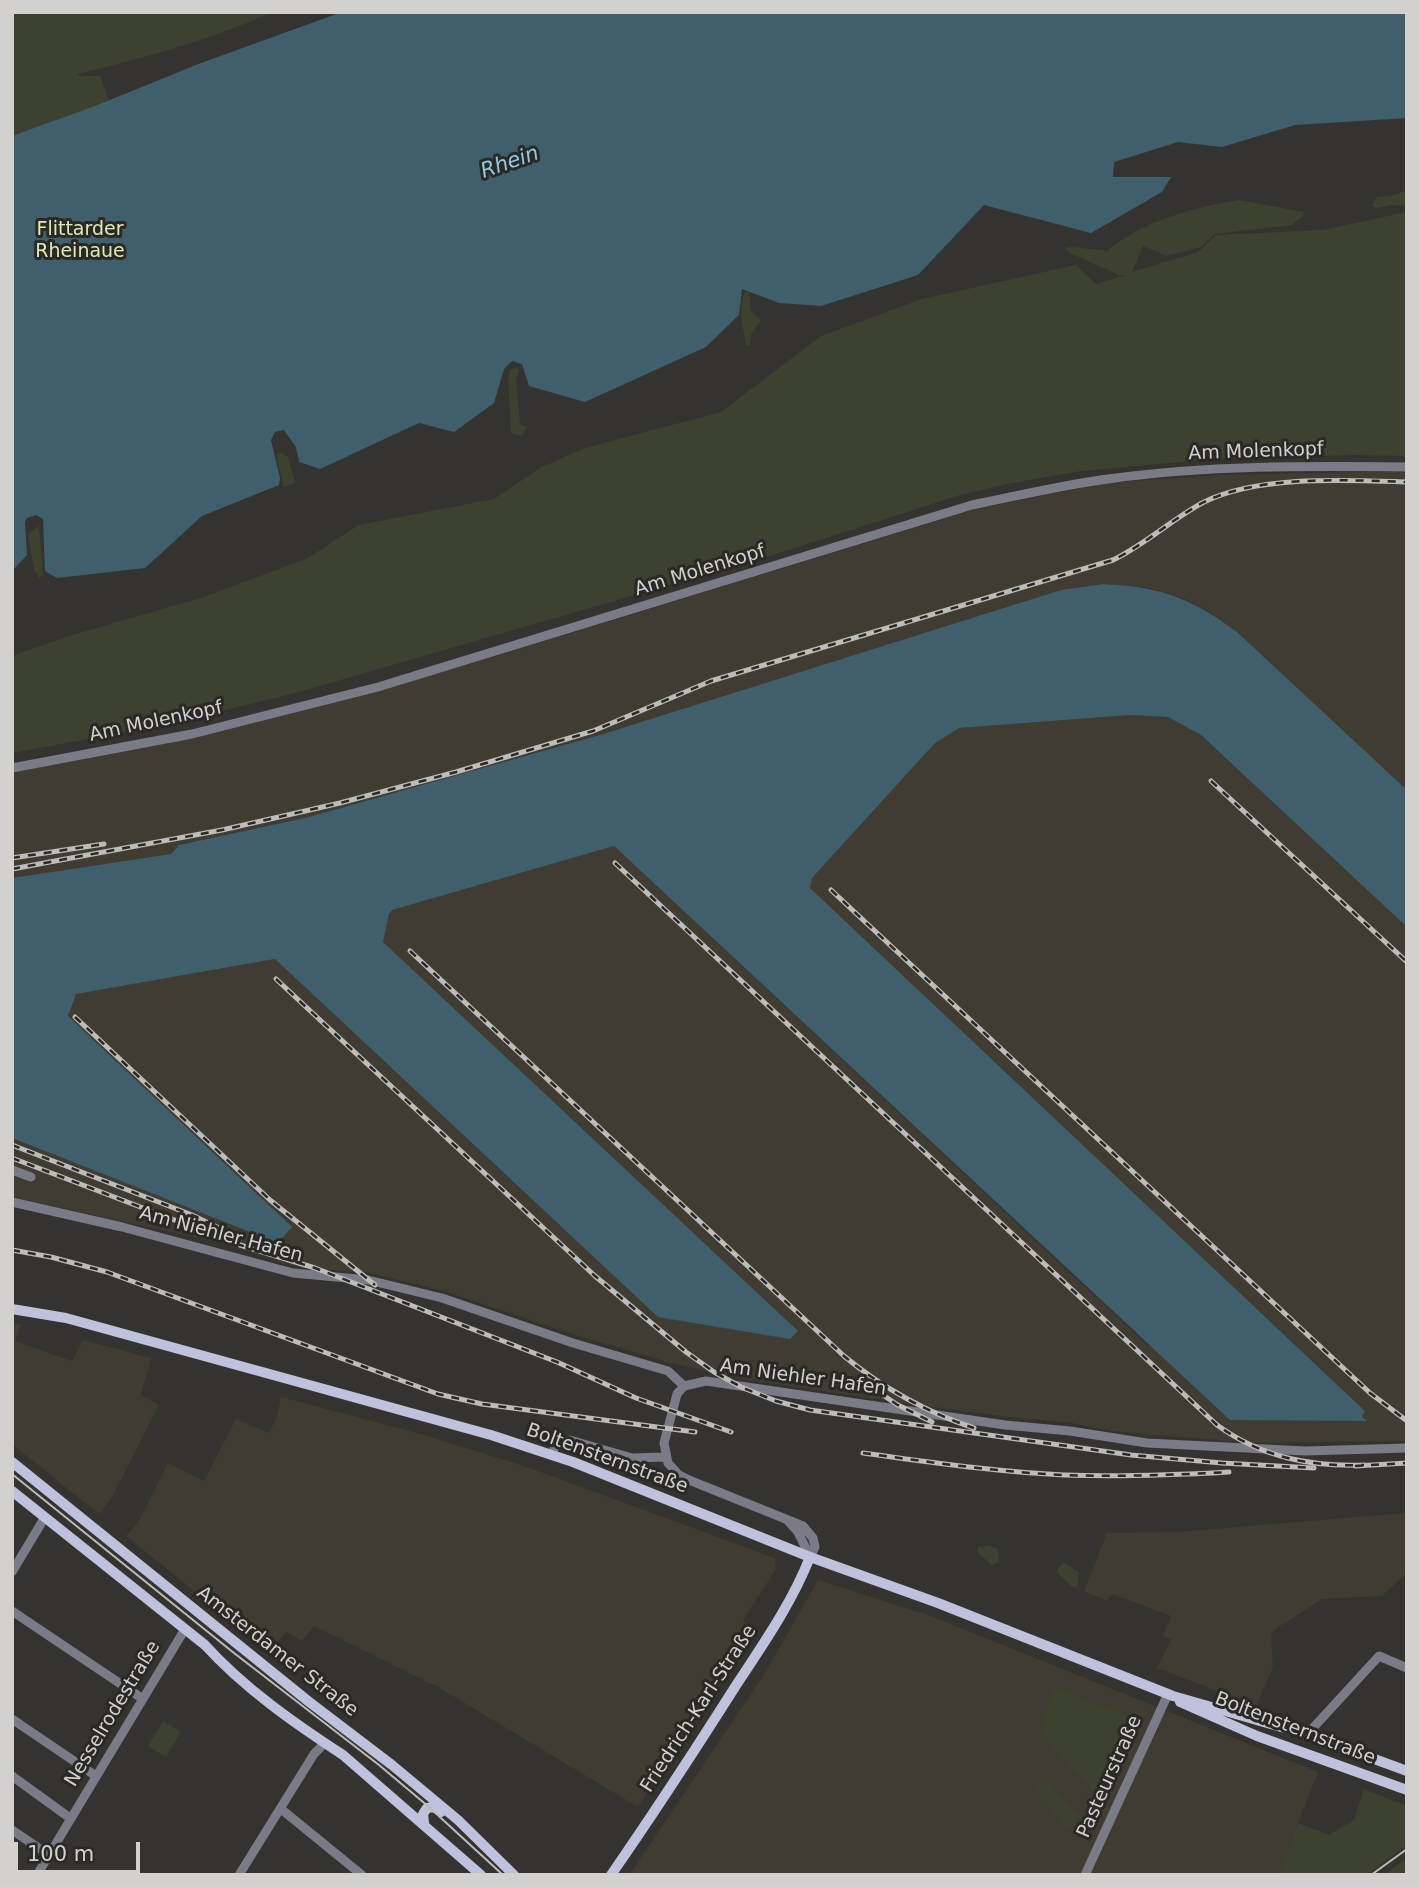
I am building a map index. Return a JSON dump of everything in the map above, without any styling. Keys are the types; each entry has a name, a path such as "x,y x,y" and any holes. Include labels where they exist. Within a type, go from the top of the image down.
{"main road":[{"name":"Boltensternstraße","path":"12,1309 66,1318 552,1454 810,1557 938,1603 1170,1695 1309,1735 1407,1771"},
{"name":"Amsterdamer Straße","path":"12,1462 458,1820 514,1875"},
{"name":"Amsterdamer Straße","path":"12,1491 205,1644 225,1666 343,1755 481,1875"},
{"name":"Friedrich-Karl-Straße","path":"611,1875 665,1797 763,1644 810,1557"},
{"name":"Boltensternstraße","path":"1170,1695 1186,1706 1257,1736 1405,1789"},
{"path":"424,1823 423,1814 431,1806 448,1818 458,1820"}],"street":[{"name":"Am Molenkopf","path":"12,768 192,734 378,687 972,505 1068,485 1167,472 1305,467 1407,467"},
{"path":"12,1170 31,1177"},
{"name":"Am Niehler Hafen","path":"12,1202 122,1227 293,1273 368,1280 442,1298 573,1343 668,1371 684,1386 706,1381 1147,1443 1305,1451 1407,1448"},
{"path":"684,1386 677,1394 664,1443 665,1457 672,1469 680,1475 803,1526 813,1538 815,1547 810,1557"},
{"path":"552,1454 556,1444 570,1440 632,1458 665,1457"},
{"path":"12,1573 45,1517"},
{"path":"12,1611 143,1699"},
{"name":"Nesselrodestraße","path":"37,1875 186,1629"},
{"path":"1309,1735 1379,1656 1407,1668"},
{"name":"Pasteurstraße","path":"1085,1875 1170,1695"},
{"path":"12,1719 96,1776"},
{"path":"240,1875 314,1754 325,1743"},
{"name":"Nesselrodestraße","path":"12,1776 70,1818"},
{"path":"281,1809 362,1875"},
{"path":"12,1830 49,1855"}],"shaded area":[{"path":"1407,471 1407,790 1237,632 1211,613 1185,599 1150,588 1103,584 1061,590 603,734 309,817 179,845 172,854 12,878 12,772 153,746 266,720 490,658 973,510 1104,483 1220,475"},
{"path":"1130,715 1168,717 1201,735 1407,927 1407,1441 1254,1443 1154,1435 743,1379 671,1363 575,1335 444,1291 371,1273 301,1268 225,1244 12,1197 12,1138 219,1219 284,1235 291,1227 68,1017 75,994 275,959 560,1226 798,1331 383,942 391,910 614,846 1147,1345 1366,1420 1362,1417 1365,1411 810,888 812,878 935,743 947,734 959,728"},
{"path":"12,1323 21,1324 15,1341 72,1361 83,1340 151,1358 141,1395 159,1405 111,1499 99,1514 12,1444"},
{"path":"281,1397 421,1434 524,1466 775,1558 776,1569 743,1620 755,1633 638,1807 438,1687 314,1626 302,1641 286,1632 270,1652 126,1536 139,1521 168,1463 204,1481 236,1419 269,1433 277,1417"},
{"path":"1407,1513 1407,1573 1382,1596 1322,1599 1277,1628 1271,1634 1273,1667 1256,1706 1157,1668 1171,1639 1163,1636 1171,1616 1112,1594 1107,1601 1084,1591 1107,1533 1177,1532"},
{"path":"818,1580 931,1616 1318,1772 1278,1875 629,1875 762,1678"}],"green space":[{"path":"12,12 273,12 177,48 78,74 100,76 113,112 12,335"},
{"path":"1407,190 1407,206 1372,206 1377,197 1391,196"},
{"path":"1239,200 1304,212 1303,216 1291,225 1215,234 1201,247 1167,256 1143,246 1132,272 1198,252 1216,235 1323,230 1407,212 1407,456 1214,459 1081,471 1012,483 960,495 773,555 299,692 163,725 12,753 12,656 69,636 201,598 306,559 359,525 494,499 540,468 585,448 721,412 821,336 922,299 1076,265 1096,284 1125,275 1119,275 1070,253 1065,248 1107,251 1136,231 1170,217"},
{"path":"746,291 749,293 751,311 761,320 751,334 750,345 746,345 742,317 742,303"},
{"path":"517,367 520,424 527,427 522,436 511,432 508,379 510,370"},
{"path":"279,452 288,457 295,483 284,487 276,456"},
{"path":"39,526 43,575 39,578 34,570 28,534"},
{"path":"986,1545 998,1549 999,1562 992,1565 977,1552 979,1546 983,1548"},
{"path":"1064,1563 1079,1572 1077,1587 1071,1586 1057,1572"},
{"path":"1052,1687 1138,1720 1101,1810 1096,1806 1097,1796 1041,1734"},
{"path":"163,1721 181,1732 166,1757 148,1746"},
{"path":"1047,1780 1080,1817 1069,1829 1034,1790"},
{"path":"1364,1789 1407,1806 1407,1845 1366,1875 1278,1875 1298,1823 1329,1835 1354,1820"},
{"path":"1407,1858 1407,1875 1384,1875 1385,1874"}],"water":[{"name":"Rhein","path":"342,12 1407,12 1407,118 1295,125 1222,147 1178,142 1114,162 1113,177 1171,177 1162,192 1091,233 984,205 918,275 821,306 779,303 742,289 739,315 706,347 585,402 529,386 522,364 512,361 504,369 494,403 454,432 419,423 320,469 299,462 296,447 284,430 275,432 271,440 280,478 279,485 202,516 145,568 57,578 45,571 43,519 36,515 27,518 25,522 27,555 12,571 12,136"},
{"path":"1103,584 1158,591 1189,602 1220,620 1237,632 1407,790 1407,927 1201,735 1168,717 1130,715 959,728 935,743 812,878 810,888 1365,1411 1362,1417 1367,1421 1230,1420 614,846 392,910 383,942 798,1331 790,1339 658,1317 275,959 76,994 68,1016 292,1227 278,1243 12,1138 12,878 171,854 179,845 309,817 603,734 1061,590"}],"tram line":[{"path":"12,1474 234,1653 379,1765 503,1875"},
{"path":"1371,1875 1407,1849"}],"railway":[{"path":"12,869 222,830 340,803 593,731 711,681 1113,560 1192,509 1226,493 1250,487 1303,481 1407,482"},
{"path":"1211,781 1407,962"},
{"path":"12,858 104,844"},
{"path":"615,863 1217,1425 1251,1445 1287,1458 1324,1464 1364,1465"},
{"path":"831,890 1370,1393 1407,1421"},
{"path":"410,951 844,1356 906,1398 939,1415 974,1428"},
{"path":"276,979 595,1276 686,1352 741,1387 776,1401 810,1410 1131,1455 1314,1468"},
{"path":"75,1017 270,1200 375,1285"},
{"path":"12,1145 192,1215 223,1230"},
{"path":"12,1158 240,1245 315,1268 557,1362 636,1398 731,1432"},
{"path":"12,1250 107,1272 438,1394 482,1404 695,1432"},
{"path":"866,1383 896,1404 932,1422"},
{"path":"863,1453 1039,1474 1105,1476 1229,1472"},
{"path":"1355,1466 1407,1463"}],"park label":[{"name":"Flittarder Rheinaue","path":"80,241"}]}
